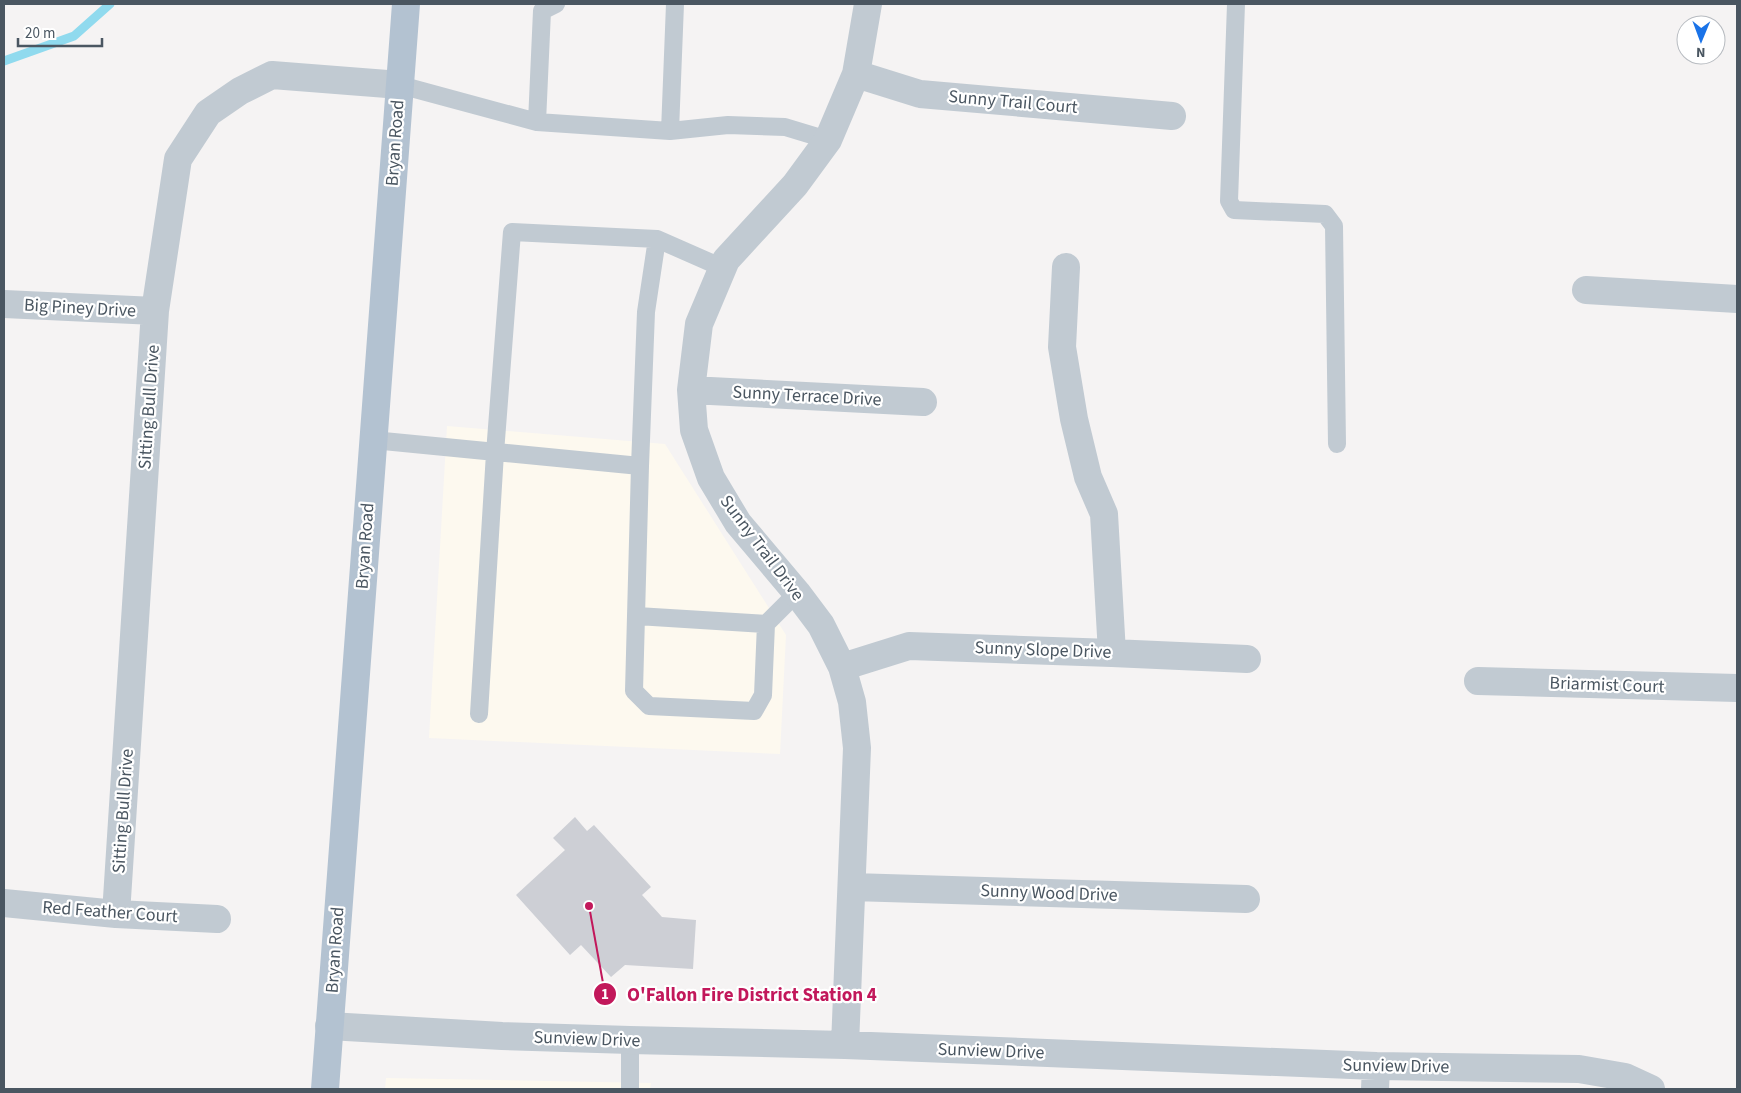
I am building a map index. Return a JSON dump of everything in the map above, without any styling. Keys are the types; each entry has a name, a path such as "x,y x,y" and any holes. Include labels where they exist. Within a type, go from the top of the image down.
{"main road":[{"name":"Bryan Road","path":"325,1089 406,4"}],"street":[{"name":"Sunny Trail Drive","path":"845,1045 857,748 852,702 842,667 821,625 797,593 738,523 711,478 694,430 691,390 699,324 726,260 795,184 828,140 856,74 868,4"},
{"name":"Sunny Trail Court","path":"856,74 920,94 1172,116"},
{"name":"Sitting Bull Drive","path":"116,914 156,311 178,159 208,113 240,90 272,75 400,85"},
{"path":"1066,267 1062,347 1074,418 1088,476 1104,514 1112,653"},
{"path":"1586,290 1737,299"},
{"name":"Big Piney Drive","path":"4,304 156,311"},
{"name":"Sunny Terrace Drive","path":"691,390 923,402"},
{"name":"Sunny Slope Drive","path":"842,667 909,646 1247,659"},
{"name":"Briarmist Court","path":"1478,681 1737,688"},
{"name":"Sunny Wood Drive","path":"852,886 1246,900"},
{"name":"Red Feather Court","path":"4,903 116,914 217,919"},
{"name":"Sunview Drive","path":"329,1026 502,1036 845,1045 1375,1077 1578,1069 1625,1076 1651,1089"}],"lane":[{"path":"537,122 542,12 556,4"},
{"path":"670,131 675,4"},
{"path":"1236,4 1229,201 1234,210 1325,214 1334,226 1337,444"},
{"path":"400,85 537,122 670,131 728,125 785,127 828,140"},
{"path":"479,714 495,453 512,232 657,239 723,268"},
{"path":"657,239 646,312 634,691 649,706 754,711 763,695 766,624 797,593"},
{"path":"373,440 640,466"},
{"path":"637,616 766,624"},
{"path":"630,1040 630,1089"}],"shaded area":[{"path":"447,426 665,444 786,635 780,754 429,738"},
{"path":"386,1078 651,1083 650,1089 385,1089"}],"building":[{"path":"575,817 587,831 594,825 651,887 642,895 662,917 696,920 693,969 625,965 611,977 581,945 570,955 516,895 565,850 553,838"}],"waterway":[{"path":"4,61 74,36 110,4"}],"place":[{"name":"O'Fallon Fire District Station 4","path":"589,906"}]}
